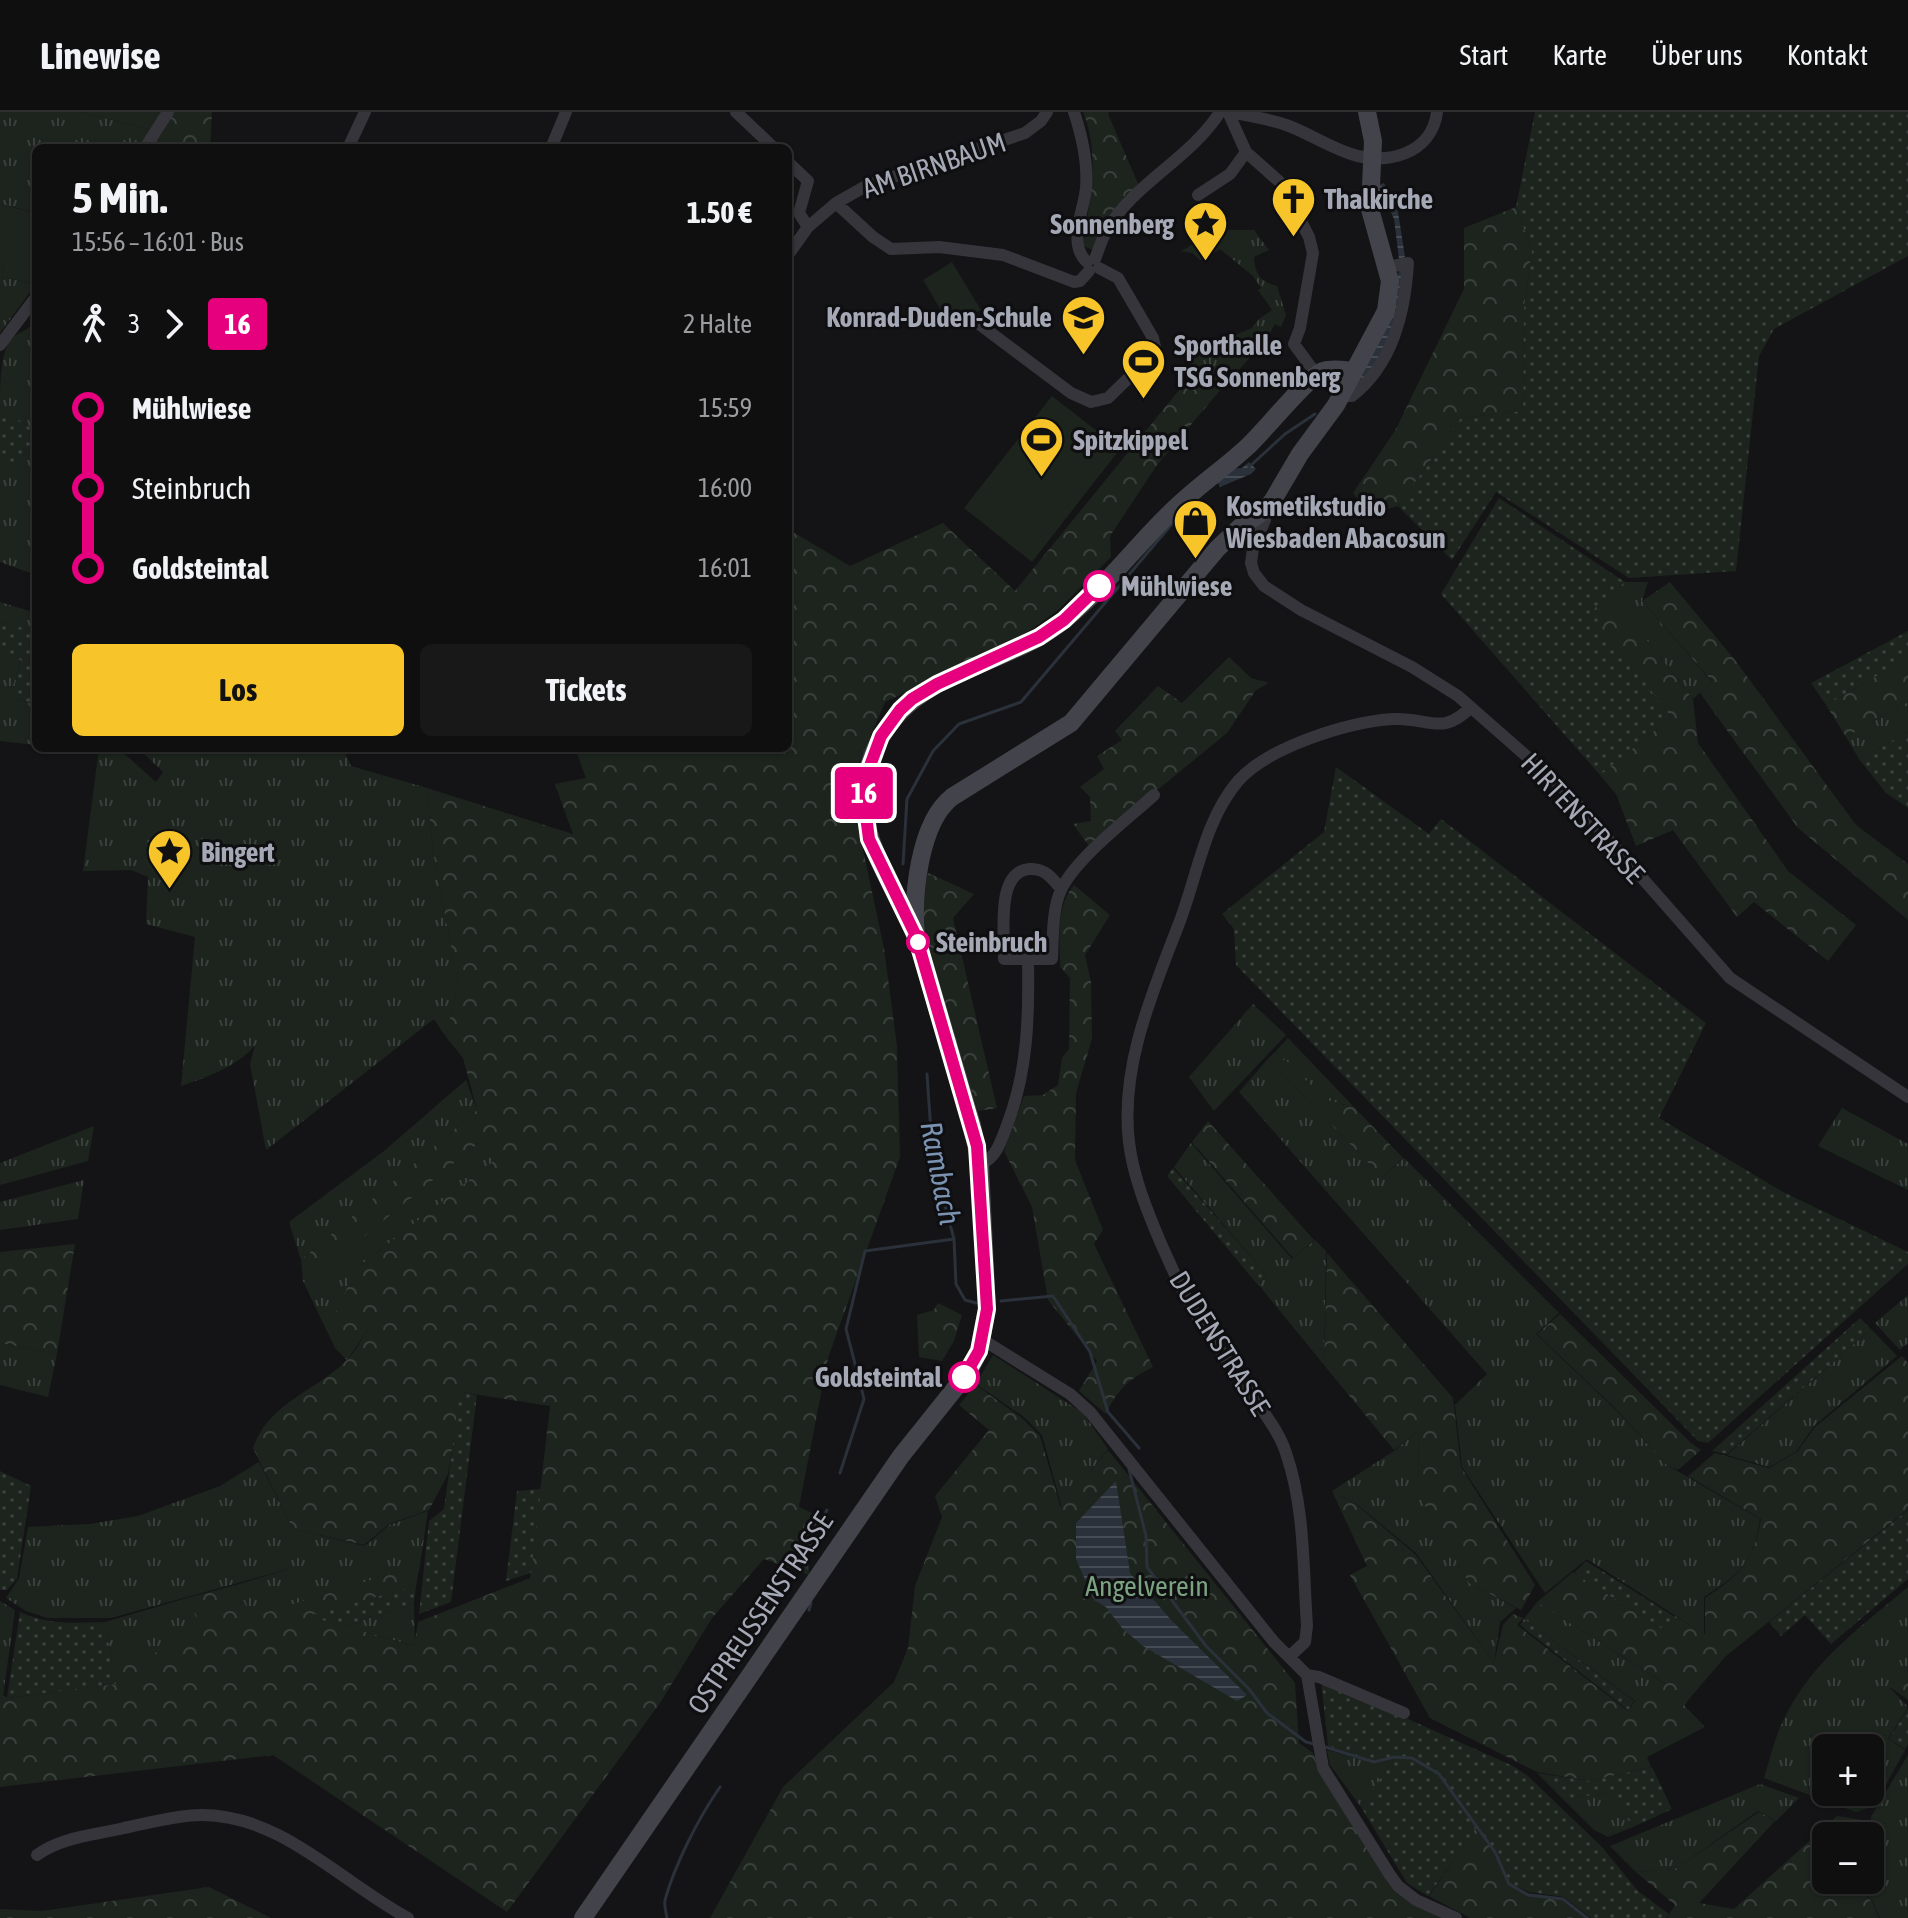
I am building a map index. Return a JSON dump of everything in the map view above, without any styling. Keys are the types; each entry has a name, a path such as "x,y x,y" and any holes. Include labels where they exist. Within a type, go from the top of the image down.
{"main road":[{"path":"916,936 916,879 933,820 946,802 1071,723 1217,549 1262,512 1277,495 1374,338 1386,311 1391,288 1388,267 1370,209 1372,136 1367,112"},
{"path":"983,1340 987,1297 980,1165 972,1125 916,936 869,839 864,801 870,761 900,710 922,692 1023,646 1064,620 1185,498 1263,432 1316,374 1333,369 1353,371"},
{"path":"891,883 904,884 916,879"},
{"name":"OSTPREUSSENSTRASSE","path":"583,1918 901,1456 969,1371 983,1340"}],"street":[{"path":"148,144 168,112"},
{"path":"350,144 365,112"},
{"path":"553,144 566,112"},
{"path":"736,112 770,144"},
{"name":"AM BIRNBAUM","path":"792,249 808,227 836,203 866,186 1025,133 1047,112"},
{"path":"979,324 1071,393 1091,402 1108,398 1151,356 1155,347 1153,338 1118,278 1080,255 1078,220 1086,188 1084,151 1074,112"},
{"path":"836,203 891,249 939,247 1003,255 1074,282 1080,281 1092,265 1107,229 1141,190 1212,125 1220,112"},
{"path":"1228,112 1246,152 1282,184 1309,237 1313,253 1300,328 1294,344 1316,374"},
{"path":"1228,112 1283,124 1351,154 1372,158 1393,157 1416,149 1430,133 1437,112"},
{"path":"1198,195 1230,174 1246,152"},
{"path":"792,166 808,181 799,213 808,227"},
{"path":"1340,396 1352,396 1367,381 1383,359 1396,332 1404,303 1408,263 1388,267"},
{"path":"0,345 32,302"},
{"name":"HIRTENSTRASSE","path":"1262,512 1265,520 1253,549 1251,563 1264,586 1301,610 1412,667 1458,696 1564,789 1730,978 1908,1097"},
{"name":"DUDENSTRASSE","path":"1289,1657 1300,1650 1305,1642 1307,1626 1299,1502 1285,1450 1268,1418 1192,1309 1151,1220 1129,1142 1128,1103 1142,1021 1192,889 1210,830 1223,802 1253,766 1295,745 1364,723 1404,719 1447,724 1460,718 1471,707"},
{"path":"1061,889 1046,873 1035,869 1023,870 1009,881 1005,892 1004,959 1052,959 1061,889 1098,846 1154,795"},
{"path":"980,1165 996,1153 1019,1093 1029,1006 1028,959"},
{"path":"983,1340 1070,1394 1090,1412 1274,1642 1307,1675 1312,1691 1319,1754 1329,1780 1398,1886 1416,1900 1456,1918"},
{"path":"1307,1675 1319,1677 1404,1713"},
{"path":"37,1855 57,1843 188,1815 218,1815 261,1828 306,1851 408,1918"}],"green space":[{"path":"0,112 81,112 152,130 142,144 32,144 32,212 0,204"},
{"path":"81,112 163,112 152,130"},
{"path":"174,112 212,112 210,144 154,144"},
{"path":"1083,112 1109,112 1140,188 1093,250 1083,246 1092,162"},
{"path":"1535,112 1908,112 1908,256 1774,329 1759,356 1736,571 1629,578 1496,492 1452,560 1398,506 1461,418 1523,411 1524,308 1532,250 1516,207"},
{"path":"0,204 32,212 32,283 2,277 4,267 0,266"},
{"path":"1516,207 1532,250 1524,308 1523,411 1461,418 1398,506 1370,514 1353,493 1396,429 1464,289 1464,228"},
{"path":"1219,230 1254,230 1269,250 1254,257 1257,273 1266,282 1277,286 1286,315 1281,327 1275,324 1267,339 1234,375 1193,373 1187,355 1252,328 1272,310 1258,290 1261,288 1253,276 1220,249 1200,260 1192,253 1181,251"},
{"path":"952,262 981,310 951,327 923,280"},
{"path":"0,266 4,267 2,277 32,283 32,289 0,333"},
{"path":"32,324 32,428 0,409 4,354 10,340"},
{"path":"1193,373 1233,375 1157,465 1110,536 1111,557 1058,610 1015,641 885,702 857,768 856,817 884,948 897,1046 900,1157 828,1358 799,1507 825,1519 808,1553 809,1575 764,1559 712,1618 660,1703 507,1912 273,1755 0,1787 0,1694 8,1698 115,1684 112,1662 172,1649 204,1633 187,1598 236,1585 251,1617 420,1565 416,1586 310,1616 414,1646 418,1622 530,1578 550,1406 461,1392 448,1474 429,1510 389,1524 364,1545 293,1529 253,1448 270,1419 347,1360 368,1330 348,1337 331,1323 356,1269 501,1155 486,1137 313,1278 301,1260 477,1110 463,1058 446,1037 458,982 433,852 427,788 573,834 555,784 586,778 576,752 792,752 792,531 850,566 943,523 1015,591"},
{"name":"Spitzkippel","path":"1052,396 1120,449 1032,562 964,508"},
{"path":"0,409 32,428 32,441 15,469 0,461"},
{"path":"32,441 32,574 0,562 0,461 15,469"},
{"path":"1499,498 1625,582 1591,611 1671,717 1600,775 1441,594"},
{"path":"1625,582 1648,582 1642,601 1712,682 1693,699 1610,594"},
{"path":"1670,582 1735,660 1856,825 1908,864 1908,920 1798,828 1700,693 1712,681 1642,601"},
{"path":"1610,594 1693,699 1698,743 1788,871 1856,925 1828,961 1754,902 1737,917 1673,830 1636,846 1616,794 1600,775 1671,717 1590,611"},
{"path":"0,602 32,612 32,631 0,621"},
{"path":"0,621 32,631 32,704 12,698 21,660 0,654"},
{"path":"1908,631 1908,658 1826,705 1811,683"},
{"path":"0,654 21,659 12,698 32,704 32,745 0,741"},
{"path":"1229,657 1251,678 1269,683 1256,690 1227,733 1089,846 1073,824 1091,821 1090,797 1080,787 1104,769 1097,756 1122,740 1115,731 1158,686 1182,703"},
{"path":"1908,658 1908,702 1846,737 1826,705"},
{"path":"1908,702 1908,732 1859,759 1846,737"},
{"path":"1908,732 1908,808 1886,793 1859,759"},
{"path":"98,752 122,752 156,782 163,772 142,752 345,752 351,766 427,788 433,852 458,982 446,1037 434,1019 266,1150 250,1064 255,1045 231,1065 181,1086 195,937 146,924 148,877 131,870 83,871"},
{"path":"1336,767 1429,834 1441,819 1706,1023 1659,1118 1783,1192 1908,1252 1908,1264 1708,1443 1698,1441 1236,965 1234,929 1222,914 1324,832"},
{"path":"928,873 974,894 953,918 997,1108 978,1111 926,950 921,899"},
{"path":"1074,885 1110,915 1085,955 1091,982 1092,1039 1076,1093 1075,1160 1103,1230 1094,1244 1153,1367 1125,1386 1106,1414 1079,1391 1097,1361 1048,1300 1032,1207 1004,1151 1024,1096 1043,1095 1058,1085 1062,1058 1069,1049 1070,978 1060,967 1059,935 1064,903"},
{"path":"1253,1004 1286,1035 1214,1111 1189,1077"},
{"path":"1288,1038 1354,1107 1326,1100 1276,1051"},
{"path":"1276,1051 1326,1100 1354,1107 1403,1158 1382,1177 1268,1059"},
{"path":"1268,1059 1382,1177 1404,1158 1559,1313 1536,1334 1615,1409 1667,1465 1760,1519 1754,1546 1743,1566 1704,1597 1704,1634 1587,1559 1545,1593 1462,1467 1455,1405 1487,1374 1239,1092"},
{"path":"466,1080 477,1110 301,1260 289,1222 384,1151"},
{"path":"1842,1108 1908,1144 1908,1190 1818,1146"},
{"path":"1208,1121 1314,1240 1293,1258 1192,1142"},
{"path":"94,1126 88,1161 0,1185 0,1163"},
{"path":"486,1137 502,1155 356,1269 369,1328 347,1360 335,1348 303,1281 301,1260 313,1277"},
{"path":"1191,1143 1292,1259 1315,1240 1326,1251 1324,1365 1258,1284 1268,1276 1174,1167"},
{"path":"1173,1168 1268,1276 1257,1284 1167,1176"},
{"path":"84,1180 78,1219 0,1230 0,1202"},
{"path":"75,1244 57,1354 0,1343 0,1252"},
{"path":"1327,1253 1453,1398 1461,1467 1535,1585 1521,1610 1469,1583 1418,1493 1419,1430 1394,1450 1324,1365"},
{"path":"1908,1295 1908,1343 1900,1350 1875,1323"},
{"path":"938,1303 962,1315 954,1341 942,1361 919,1357 917,1315 934,1310"},
{"path":"1560,1314 1701,1450 1678,1470 1667,1465 1615,1408 1537,1334"},
{"path":"1860,1318 1871,1329 1727,1454 1712,1451"},
{"path":"1871,1329 1897,1356 1814,1426 1796,1452 1769,1467 1727,1455"},
{"path":"0,1343 57,1354 48,1397 0,1385"},
{"path":"993,1355 1083,1413 1108,1449 1062,1508 1042,1435 1024,1417 976,1384"},
{"path":"1902,1356 1908,1363 1908,1509 1725,1657 1684,1705 1705,1727 1647,1757 1651,1767 1590,1781 1537,1772 1430,1718 1350,1575 1367,1566 1332,1491 1358,1506 1415,1554 1494,1663 1503,1625 1513,1614 1523,1618 1517,1625 1628,1711 1635,1701 1666,1684 1537,1602 1573,1572 1664,1630 1675,1616 1705,1634 1705,1598 1744,1566 1754,1546 1761,1519 1688,1476 1715,1453 1769,1468 1797,1452 1815,1427"},
{"name":"Angelverein","path":"976,1385 1022,1418 1040,1436 1061,1508 1108,1450 1295,1683 1299,1743 1313,1753 1322,1776 1411,1903 1441,1918 710,1918 783,1787 894,1682 908,1648 915,1586 942,1517 935,1496 989,1430 959,1405"},
{"path":"460,1392 477,1395 451,1602 419,1614 429,1521 444,1509"},
{"path":"1419,1430 1418,1492 1469,1583 1516,1608 1500,1622 1494,1663 1416,1553 1359,1506 1332,1491 1394,1451"},
{"path":"259,1462 293,1529 365,1546 389,1525 428,1511 420,1565 251,1618 236,1585 299,1566 111,1618 48,1618 26,1611 6,1598 19,1578 28,1527 90,1524 138,1516 220,1486"},
{"path":"0,1471 31,1486 17,1579 7,1590 0,1590"},
{"path":"541,1489 531,1573 506,1581 517,1491"},
{"path":"1908,1510 1908,1579 1831,1644 1805,1615 1781,1636 1769,1622"},
{"path":"1586,1561 1675,1617 1664,1630 1574,1573"},
{"path":"416,1586 414,1603 344,1626 308,1616"},
{"path":"1908,1587 1908,1667 1890,1688 1908,1707 1888,1739 1905,1750 1884,1788 1884,1734 1812,1734 1812,1796 1764,1778 1787,1713 1811,1676 1841,1644"},
{"path":"187,1598 205,1633 173,1649 112,1662 105,1622"},
{"path":"0,1601 15,1610 3,1696 0,1694"},
{"path":"1537,1602 1667,1685 1635,1701 1524,1619"},
{"path":"414,1603 415,1646 344,1626"},
{"path":"20,1612 51,1621 105,1622 116,1684 7,1698"},
{"path":"1524,1619 1634,1701 1628,1710 1520,1625"},
{"path":"1908,1667 1908,1700 1890,1687"},
{"path":"1321,1680 1513,1766 1528,1776 1602,1847 1638,1891 1669,1914 1666,1918 1591,1918 1564,1897 1529,1892 1509,1883 1496,1852 1476,1828 1428,1896 1407,1883 1361,1807 1394,1758 1374,1761 1328,1746"},
{"path":"1908,1708 1908,1744 1905,1749 1889,1739"},
{"path":"1327,1750 1374,1763 1394,1758 1361,1807 1330,1765"},
{"path":"1908,1755 1908,1918 1880,1918 1865,1894 1884,1894 1884,1822 1870,1822 1877,1806 1884,1806 1884,1795"},
{"path":"1652,1767 1672,1809 1633,1827 1609,1793 1563,1799 1537,1773 1590,1781"},
{"path":"1760,1784 1799,1798 1776,1821 1758,1811 1675,1869 1636,1872 1610,1846"},
{"path":"1609,1793 1633,1827 1608,1837 1594,1830 1563,1799"},
{"path":"1840,1806 1874,1806 1856,1812"},
{"path":"1759,1812 1775,1821 1699,1903 1734,1909 1812,1839 1812,1894 1864,1894 1873,1903 1879,1918 1667,1918 1675,1905 1636,1872 1675,1869"},
{"path":"1837,1816 1869,1822 1830,1822"},
{"path":"1476,1827 1494,1852 1508,1884 1529,1893 1563,1898 1590,1918 1470,1918 1429,1896"},
{"path":"209,1887 271,1918 0,1918 0,1909 42,1911"}],"shaded area":[{"path":"1384,183 1398,212 1405,257 1399,259 1394,219 1379,185"},
{"path":"1399,269 1406,269 1402,298 1381,356 1357,387 1358,373 1395,298"},
{"path":"1249,462 1256,469 1251,474 1220,487 1216,479 1229,469 1242,468"},
{"path":"1116,1481 1130,1573 1173,1622 1247,1695 1237,1701 1143,1646 1122,1628 1106,1607 1094,1600 1076,1559 1076,1523"}],"waterway":[{"name":"Rambach","path":"1249,467 1285,434 1315,414"},
{"name":"Rambach","path":"903,864 907,799 933,751 959,724 1021,702 1177,518"},
{"name":"Rambach","path":"927,1074 933,1161 954,1239 956,1284 965,1300 976,1303"},
{"name":"Rambach","path":"840,1473 864,1399 846,1329 865,1251 954,1239"},
{"path":"1001,1301 1053,1296 1090,1352 1108,1412 1139,1448"},
{"path":"1129,1469 1146,1536 1147,1567 1206,1646 1249,1689 1267,1713 1306,1742 1314,1744"},
{"name":"Rambach","path":"807,1568 809,1546 827,1510"},
{"name":"Rambach","path":"809,1610 811,1603"},
{"path":"1322,1746 1374,1762 1394,1757 1412,1758 1439,1774 1495,1852 1509,1884 1528,1895 1563,1899 1587,1918"},
{"name":"Rambach","path":"667,1918 665,1900 681,1856 720,1787"}],"bus line":[{"name":"16","path":"964,1377 979,1351 987,1309 977,1146 916,936 869,839 864,813 867,774 881,736 912,699 937,684 1039,637 1064,620 1099,586"}],"place":[{"name":"Thalkirche","path":"1293,238"},
{"name":"Sonnenberg","path":"1205,263"},
{"name":"Konrad-Duden-Schule","path":"1083,356"},
{"name":"Sporthalle TSG Sonnenberg","path":"1143,400"},
{"name":"Spitzkippel","path":"1042,479"},
{"name":"Kosmetikstudio Wiesbaden Abacosun","path":"1195,561"},
{"name":"Mühlwiese","path":"1099,586"},
{"name":"Bingert","path":"170,891"},
{"name":"Steinbruch","path":"918,942"},
{"name":"Goldsteintal","path":"964,1377"}]}
